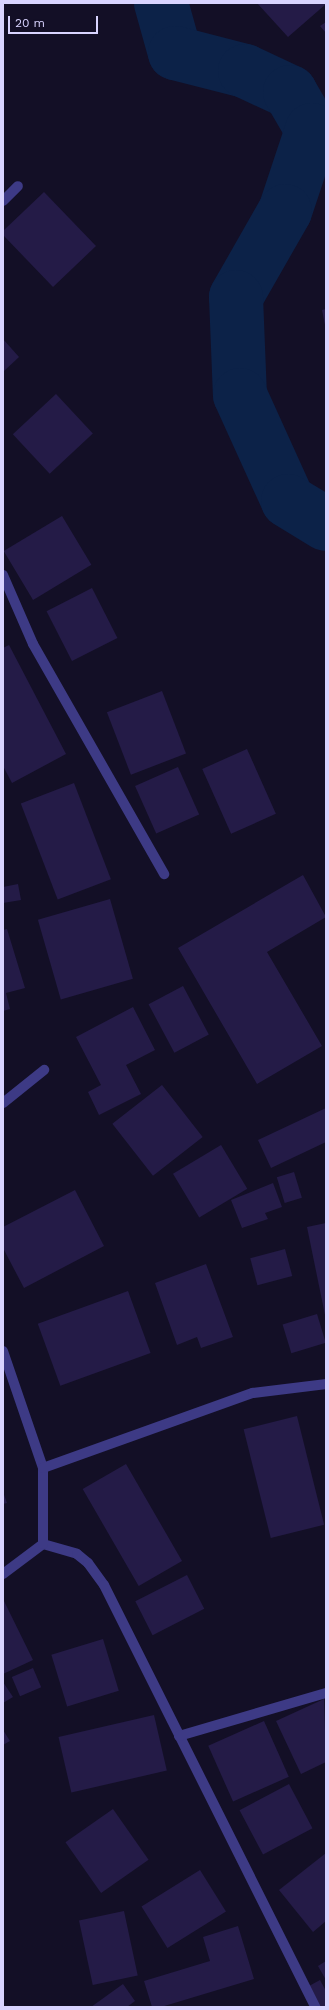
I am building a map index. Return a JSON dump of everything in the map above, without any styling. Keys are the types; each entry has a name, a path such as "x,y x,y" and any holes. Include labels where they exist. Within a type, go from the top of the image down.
{"street":[{"path":"3,201 18,186"},
{"path":"3,575 33,644 164,874"},
{"path":"3,1103 44,1070"},
{"path":"3,1351 43,1468 43,1544"},
{"path":"43,1468 253,1393 326,1384"},
{"path":"3,1574 43,1544"},
{"path":"43,1544 78,1554 104,1584 315,2007"},
{"path":"179,1736 326,1693"}],"building":[{"path":"257,3 326,3 326,4 288,37"},
{"path":"326,22 326,33 320,26"},
{"path":"44,192 96,246 53,287 3,235 3,231"},
{"path":"326,309 326,325 325,325 322,310"},
{"path":"3,339 19,357 3,372"},
{"path":"56,394 93,433 50,474 13,434"},
{"path":"62,516 91,565 33,600 4,551"},
{"path":"92,588 117,638 72,661 47,611"},
{"path":"9,645 66,754 12,783 3,766 3,648"},
{"path":"162,691 186,754 131,775 107,712"},
{"path":"247,749 276,814 231,834 202,769"},
{"path":"178,767 199,815 156,834 135,786"},
{"path":"74,783 111,879 58,900 21,803"},
{"path":"303,875 326,917 267,952 322,1046 257,1084 178,948"},
{"path":"18,884 21,900 3,903 3,887"},
{"path":"110,899 133,979 61,999 38,920"},
{"path":"7,929 25,988 6,993 10,1009 3,1011 3,930"},
{"path":"183,986 209,1035 174,1053 149,1004"},
{"path":"133,1007 155,1050 126,1065 141,1094 99,1115 88,1092 101,1085 76,1037"},
{"path":"162,1085 203,1137 153,1176 112,1124"},
{"path":"326,1108 326,1142 271,1168 258,1140"},
{"path":"221,1145 247,1189 199,1218 173,1174"},
{"path":"294,1172 302,1198 285,1203 277,1177"},
{"path":"273,1183 282,1207 265,1213 268,1219 242,1228 231,1200"},
{"path":"75,1190 104,1246 24,1288 3,1248 3,1227"},
{"path":"326,1223 326,1315 325,1315 307,1227"},
{"path":"285,1249 292,1276 257,1285 250,1258"},
{"path":"206,1264 233,1337 201,1348 197,1337 177,1345 155,1283"},
{"path":"128,1291 151,1353 60,1386 38,1324"},
{"path":"317,1314 326,1343 291,1353 283,1325"},
{"path":"297,1416 324,1525 271,1538 244,1429"},
{"path":"126,1464 182,1561 139,1586 83,1489"},
{"path":"3,1492 7,1503 3,1504"},
{"path":"187,1575 204,1609 153,1635 135,1601"},
{"path":"3,1599 33,1660 3,1674"},
{"path":"103,1639 119,1691 67,1706 51,1655"},
{"path":"33,1668 41,1687 20,1696 12,1677"},
{"path":"3,1682 13,1697 3,1703"},
{"path":"324,1699 326,1762 301,1774 276,1721"},
{"path":"154,1715 167,1771 71,1793 59,1737"},
{"path":"264,1721 289,1777 233,1802 208,1746"},
{"path":"3,1730 10,1741 3,1745"},
{"path":"289,1784 312,1828 263,1854 240,1810"},
{"path":"113,1809 149,1860 101,1893 65,1842"},
{"path":"326,1853 326,1921 313,1932 279,1890"},
{"path":"200,1870 226,1912 167,1948 141,1907"},
{"path":"124,1911 138,1976 93,1985 79,1921"},
{"path":"238,1926 254,1979 161,2007 152,2007 144,1981 210,1961 203,1937"},
{"path":"326,1961 326,1980 318,1966"},
{"path":"320,1980 326,1991 326,2007 320,2007 309,1986"},
{"path":"123,1984 135,2001 127,2007 91,2007"}],"waterway":[{"path":"161,3 175,53 245,71 290,92 312,130 285,211 236,297 240,395 288,501 326,524"}]}
